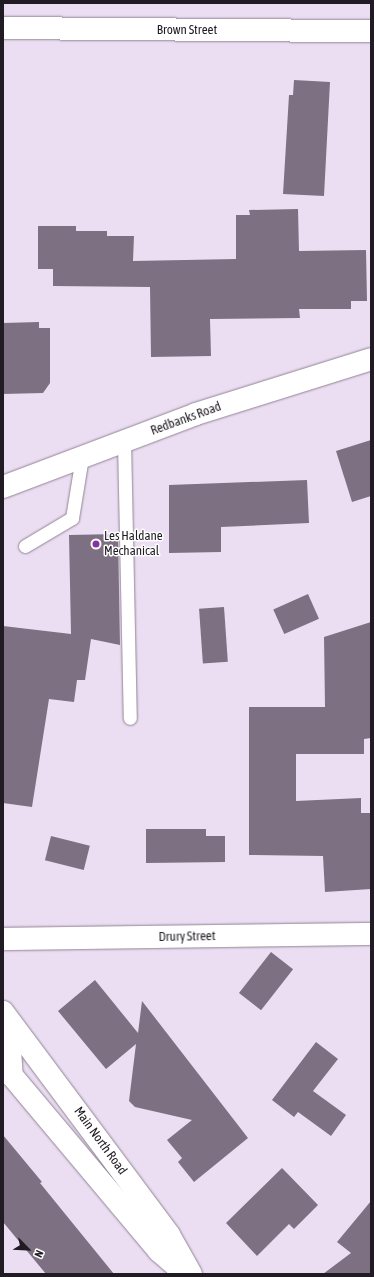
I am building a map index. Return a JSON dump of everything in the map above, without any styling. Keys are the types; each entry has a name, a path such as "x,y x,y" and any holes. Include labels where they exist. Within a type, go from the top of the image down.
{"main road":[{"name":"Brown Street","path":"3,28 371,31"},
{"name":"Redbanks Road","path":"3,487 196,414 371,359"},
{"name":"Drury Street","path":"3,939 371,934"},
{"name":"Main North Road","path":"3,1012 57,1081 169,1235 190,1274"},
{"path":"3,1041 10,1050 7,1070"},
{"name":"Main North Road","path":"7,1070 159,1251 185,1274"}],"lane":[{"path":"124,441 130,718"},
{"path":"25,546 72,518 82,457"}],"building":[{"path":"294,80 330,82 324,196 283,194 289,95 293,95"},
{"path":"298,209 299,251 366,250 367,301 351,301 351,309 299,309 300,318 210,319 211,356 151,357 150,287 53,286 53,269 38,269 38,226 76,226 76,231 107,231 107,236 134,236 133,261 236,259 236,215 250,215 249,210"},
{"path":"39,322 39,328 50,328 50,383 43,393 3,394 3,323"},
{"path":"371,440 371,496 352,502 336,451"},
{"path":"307,480 309,523 221,527 221,552 169,553 169,485"},
{"path":"118,534 120,645 91,639 85,680 77,680 74,702 49,699 32,807 3,803 3,626 71,634 69,535"},
{"path":"308,594 319,619 284,634 273,609"},
{"path":"224,607 228,662 203,664 199,609"},
{"path":"371,622 371,738 364,739 364,754 296,754 296,801 361,798 361,813 371,813 371,889 325,892 323,856 249,855 249,707 325,707 324,637"},
{"path":"146,829 206,829 206,836 225,836 225,862 146,863"},
{"path":"51,836 90,846 84,870 45,860"},
{"path":"271,952 293,969 261,1010 239,993"},
{"path":"95,980 138,1033 142,1001 248,1138 194,1182 178,1162 182,1158 167,1140 192,1120 135,1107 129,1101 136,1044 106,1069 58,1011"},
{"path":"316,1042 338,1059 313,1091 346,1115 331,1136 298,1112 294,1117 272,1100"},
{"path":"3,1135 114,1274 46,1274 3,1222"},
{"path":"282,1168 318,1205 294,1229 289,1224 257,1256 226,1223"},
{"path":"371,1201 371,1274 323,1274 351,1253 337,1242"}],"place":[{"name":"Les Haldane Mechanical","path":"96,544"}]}
